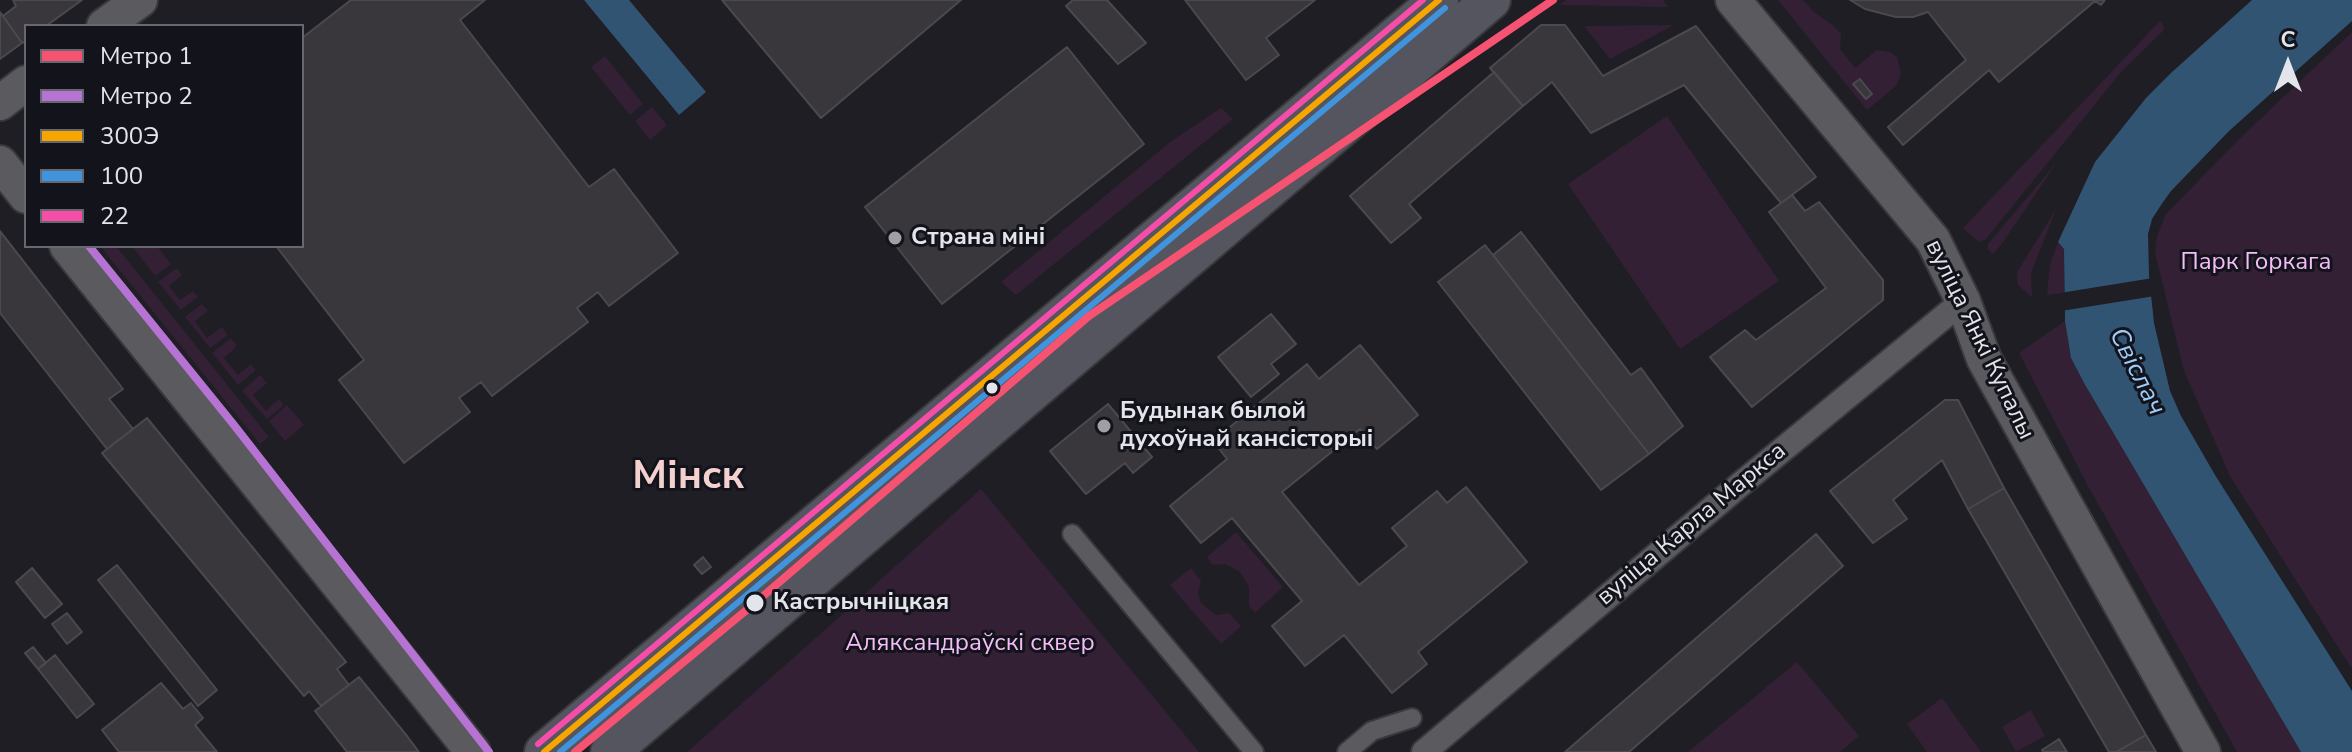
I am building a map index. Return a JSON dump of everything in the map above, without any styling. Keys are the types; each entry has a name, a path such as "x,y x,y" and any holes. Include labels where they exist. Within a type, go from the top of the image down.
{"main road":[{"path":"107,24 140,0"},
{"path":"544,752 1439,0"},
{"path":"610,752 1491,0"},
{"name":"вуліца Янкі Купалы","path":"1733,0 1933,240 1963,301 1988,368 2203,752"},
{"path":"0,103 24,85"},
{"path":"0,163 24,193"},
{"path":"69,248 473,752"}],"street":[{"name":"вуліца Карла Маркса","path":"1424,752 1963,301"},
{"path":"1072,534 1254,752"},
{"path":"1347,752 1372,731 1412,718"}],"green space":[{"path":"1566,0 1663,0 1669,7 1559,5"},
{"path":"1778,0 1803,0 1834,26 1841,34 1840,49 1855,68 1877,50 1890,52 1897,57 1901,74 1896,86 1867,110"},
{"path":"2160,21 2163,31 2121,72 1986,239 1980,242 1974,238 1963,228"},
{"path":"1674,25 1610,59 1584,26"},
{"name":"Парк Горкага","path":"2352,32 2352,669 2230,476 2184,371 2155,253 2157,236 2166,214 2238,140"},
{"path":"605,56 643,104 630,115 591,67"},
{"path":"652,107 667,125 650,140 635,121"},
{"path":"1221,108 1233,119 1016,295 1001,282 1170,142"},
{"path":"1667,116 1779,281 1680,349 1568,184"},
{"path":"2058,161 2001,245 1993,254 1988,244"},
{"path":"2056,209 2031,273 2032,297 2018,285 2017,272"},
{"path":"2058,242 2064,249 2064,293 2047,295 2050,264"},
{"path":"102,248 118,248 269,437 260,444"},
{"path":"134,248 159,248 171,264 155,276"},
{"path":"177,268 182,275 169,286 180,300 193,291 198,297 181,310 158,282"},
{"path":"202,304 208,311 195,321 207,338 222,327 228,335 210,348 185,317"},
{"path":"2065,321 2071,358 2084,383 2301,752 2237,752 2088,486 2019,353"},
{"path":"231,338 237,346 224,358 238,375 251,364 256,370 238,385 212,353"},
{"path":"260,375 267,383 253,395 266,411 279,399 284,405 267,419 242,391"},
{"path":"287,405 304,425 285,441 269,421"},
{"name":"Аляксандраўскі сквер","path":"981,489 1199,752 687,752 827,628"},
{"path":"1236,532 1283,587 1255,613 1249,606 1249,587 1240,572 1225,564 1212,565 1207,557"},
{"path":"1191,568 1201,581 1198,593 1201,603 1216,615 1229,613 1241,626 1221,644 1170,585"},
{"path":"1797,662 1859,736 1840,752 1688,752"},
{"path":"1942,698 1981,752 1927,752 1907,724"},
{"path":"2031,710 2045,736 2016,752 2002,727"}],"water":[{"path":"584,0 629,0 706,92 679,115"},
{"name":"Свіслач","path":"2252,0 2352,0 2352,21 2229,131 2161,205 2152,219 2148,234 2154,323 2170,391 2181,416 2352,691 2352,752 2301,752 2084,383 2071,358 2065,321 2064,249 2058,242 2095,162 2146,98"}],"pier":[{"path":"2153,278 2155,296 2061,311 2060,293"}],"building":[{"path":"13,0 82,0 49,24 24,24 22,43 3,16 16,6"},
{"path":"351,0 485,0 460,20 589,187 614,169 678,253 609,306 598,292 577,308 588,322 492,396 481,382 459,398 470,412 404,463 339,380 364,360 278,248 304,248 304,36"},
{"path":"722,0 961,0 821,118"},
{"path":"1073,0 1107,0 1146,43 1118,64 1066,6"},
{"path":"1185,0 1315,0 1266,38 1279,55 1246,80"},
{"path":"1850,0 2105,0 2101,5 2095,1 1999,82 1989,70 1903,145 1888,127 1966,60 1928,12 1913,17 1896,17 1865,9"},
{"path":"0,12 22,43 0,59"},
{"path":"1541,25 1565,25 1603,76 1696,26 1816,177 1781,203 1684,85 1591,133 1552,82 1523,106 1490,68"},
{"path":"1067,47 1144,144 942,304 865,207"},
{"path":"1494,72 1523,106 1409,204 1421,218 1391,243 1350,196"},
{"path":"1860,79 1872,94 1866,99 1853,84"},
{"path":"1792,195 1805,211 1819,202 1883,280 1883,300 1752,407 1710,357 1745,330 1756,340 1826,288 1769,212"},
{"path":"0,231 123,389 109,399 133,429 107,449 0,313"},
{"path":"1521,232 1631,375 1641,368 1683,426 1649,454 1493,255"},
{"path":"1485,245 1649,454 1601,490 1438,282"},
{"path":"1271,314 1296,344 1271,364 1279,374 1251,397 1218,357"},
{"path":"1360,345 1418,415 1377,449 1360,429 1282,492 1359,585 1407,546 1392,528 1437,491 1447,503 1466,487 1527,562 1418,652 1427,664 1392,693 1344,635 1305,666 1272,626 1302,601 1232,518 1201,543 1170,506 1227,459 1213,441 1307,364 1319,379"},
{"path":"1945,400 1958,400 2004,488 1968,509 1942,460 1893,500 1907,519 1873,543 1830,491"},
{"name":"Будынак былой духоўнай кансісторыі","path":"1108,404 1152,457 1133,473 1125,463 1086,494 1050,451"},
{"path":"147,418 346,662 337,669 349,685 321,706 309,691 304,696 102,453"},
{"path":"2004,488 2146,735 2116,752 2109,752 1968,509"},
{"path":"1816,534 1843,566 1629,752 1565,752"},
{"path":"703,557 711,567 702,574 694,565"},
{"path":"117,565 217,690 198,706 98,580"},
{"path":"32,568 62,604 45,618 16,582"},
{"path":"67,613 82,632 67,644 52,624"},
{"path":"33,647 46,663 38,669 25,653"},
{"path":"55,655 94,704 77,718 38,669"},
{"path":"359,677 419,752 347,752 315,711"},
{"path":"161,683 183,709 191,703 203,718 195,725 217,752 119,752 102,730"},
{"path":"2146,735 2156,752 2116,752"},
{"path":"2059,739 2067,752 2043,752 2042,750"}],"metro line":[{"name":"1","path":"575,752 755,603 1089,316 1553,0"},
{"name":"2","path":"91,248 234,425 489,752"}],"transit line":[{"name":"22","path":"538,744 1423,0"},
{"name":"300Э","path":"544,752 1439,0"},
{"name":"100","path":"560,752 1445,8"}],"place":[{"name":"Страна міні","path":"895,238"},
{"name":"Будынак былой духоўнай кансісторыі","path":"1104,426"},
{"name":"Кастрычніцкая","path":"755,603"}],"district":[{"name":"Мінск","path":"688,478"}]}
